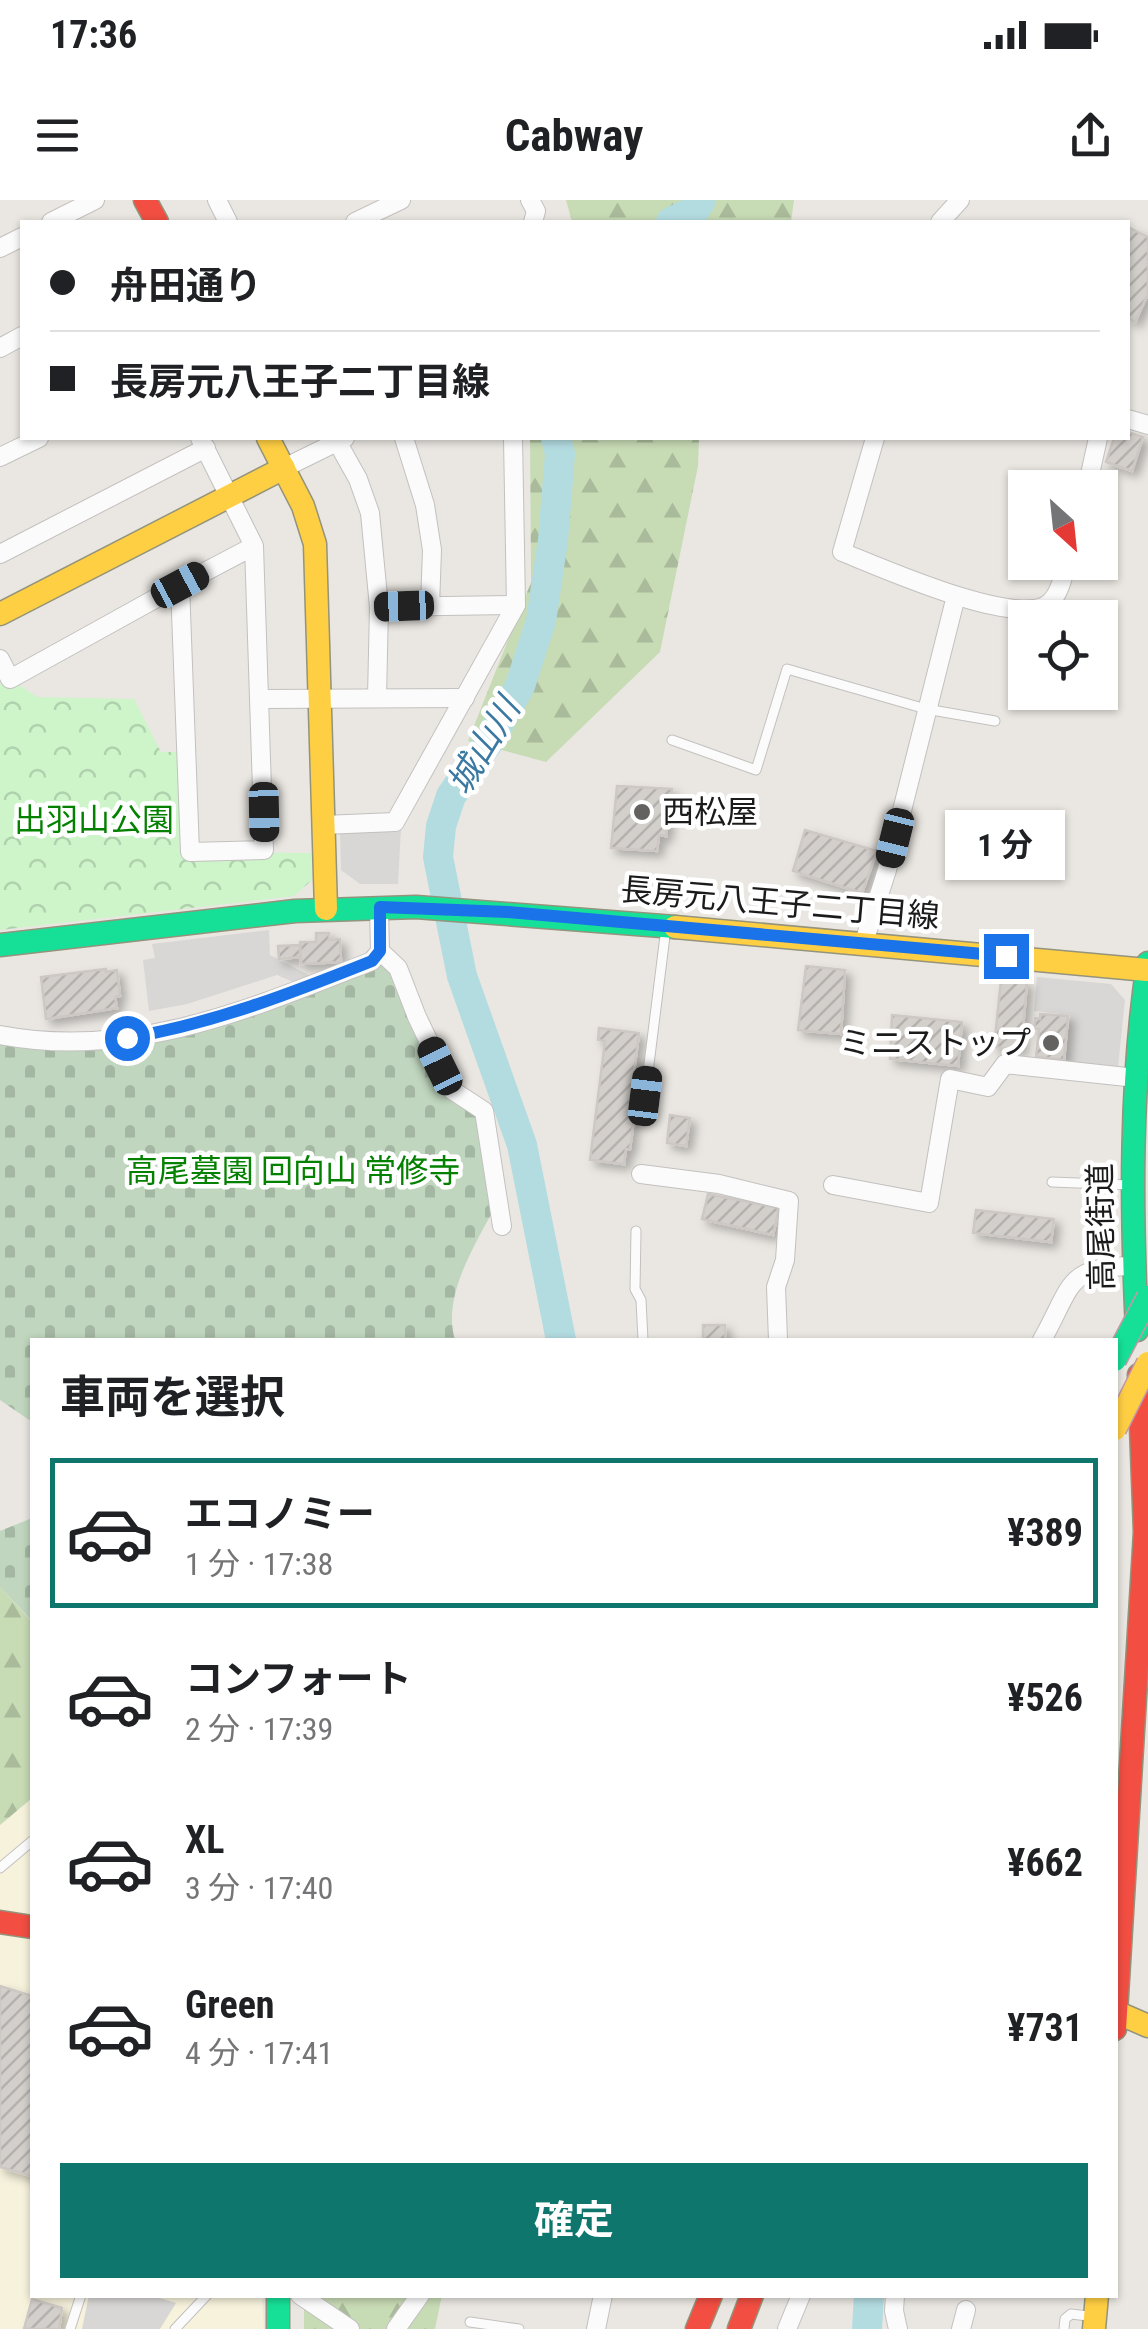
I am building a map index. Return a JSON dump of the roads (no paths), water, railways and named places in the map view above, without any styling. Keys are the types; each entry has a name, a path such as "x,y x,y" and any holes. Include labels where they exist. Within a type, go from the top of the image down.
{"main road":[{"path":"269,440 303,506 314,544 326,908"},
{"path":"0,614 284,468"},
{"path":"0,945 326,908 380,907"},
{"name":"長房元八王子二丁目線","path":"380,907 468,909 1147,967"},
{"name":"高尾街道","path":"1118,1913 1141,1664 1146,1532 1132,1185 1136,1078 1147,967"},
{"path":"1118,1354 1148,1297"},
{"path":"1118,1423 1148,1363"},
{"path":"0,1922 30,1927"},
{"path":"1118,2013 1148,2026"},
{"path":"278,2298 278,2329"},
{"path":"697,2329 710,2298"},
{"path":"738,2329 751,2298"}],"street":[{"path":"359,220 401,200"},
{"path":"942,220 960,200"},
{"path":"55,220 86,207"},
{"path":"0,458 35,440"},
{"path":"284,468 337,440"},
{"path":"339,440 370,514 379,607 376,698"},
{"path":"405,440 424,505 432,550 430,606"},
{"path":"323,825 396,822 516,605 513,440"},
{"path":"874,440 842,552 956,596 1026,611 1050,602 1062,580"},
{"path":"1090,470 1098,440"},
{"path":"0,554 203,443 254,546 264,850 190,852 180,585"},
{"path":"0,659 10,679 254,546"},
{"path":"864,942 887,870 956,596"},
{"path":"379,607 516,605"},
{"path":"261,699 465,698"},
{"path":"0,1035 42,1043 88,1044 165,1032 305,987 372,961 380,951 380,907"},
{"path":"380,951 398,968 452,1090 484,1111 502,1226"},
{"path":"833,1185 929,1202 950,1079 988,1087 1006,1064 1136,1078"},
{"path":"641,1174 719,1184 789,1201 785,1260 776,1287 778,1338"},
{"path":"1043,1338 1079,1274 1098,1266 1133,1266"},
{"path":"304,2298 350,2329"},
{"path":"396,2329 418,2298"},
{"path":"596,2329 602,2298"},
{"path":"788,2329 800,2298"},
{"path":"895,2298 898,2329"},
{"path":"961,2329 966,2310"}],"lane":[{"path":"672,740 756,770 787,669 926,710 995,722"},
{"path":"644,1104 666,925"},
{"path":"1052,1182 1132,1185"},
{"path":"636,1232 635,1289 641,1300 643,1338"},
{"path":"0,1868 30,1842"},
{"path":"70,2329 79,2298"},
{"path":"174,2329 204,2298"},
{"path":"1064,2329 1065,2319 1071,2314 1095,2314"},
{"path":"470,2322 519,2329"}],"waterway":[{"name":"城山川","path":"675,220 694,211 701,200"},
{"name":"城山川","path":"556,440 560,454 553,540 541,621 520,686 451,796 441,826 438,857 462,976 522,1145 561,1338"},
{"name":"城山川","path":"867,2329 869,2298"}],"place":[{"name":"西松屋","path":"642,812"},
{"name":"ミニストップ","path":"1051,1043"}],"park label":[{"name":"出羽山公園","path":"94,820"},
{"name":"高尾墓園 回向山 常修寺","path":"293,1171"}]}
